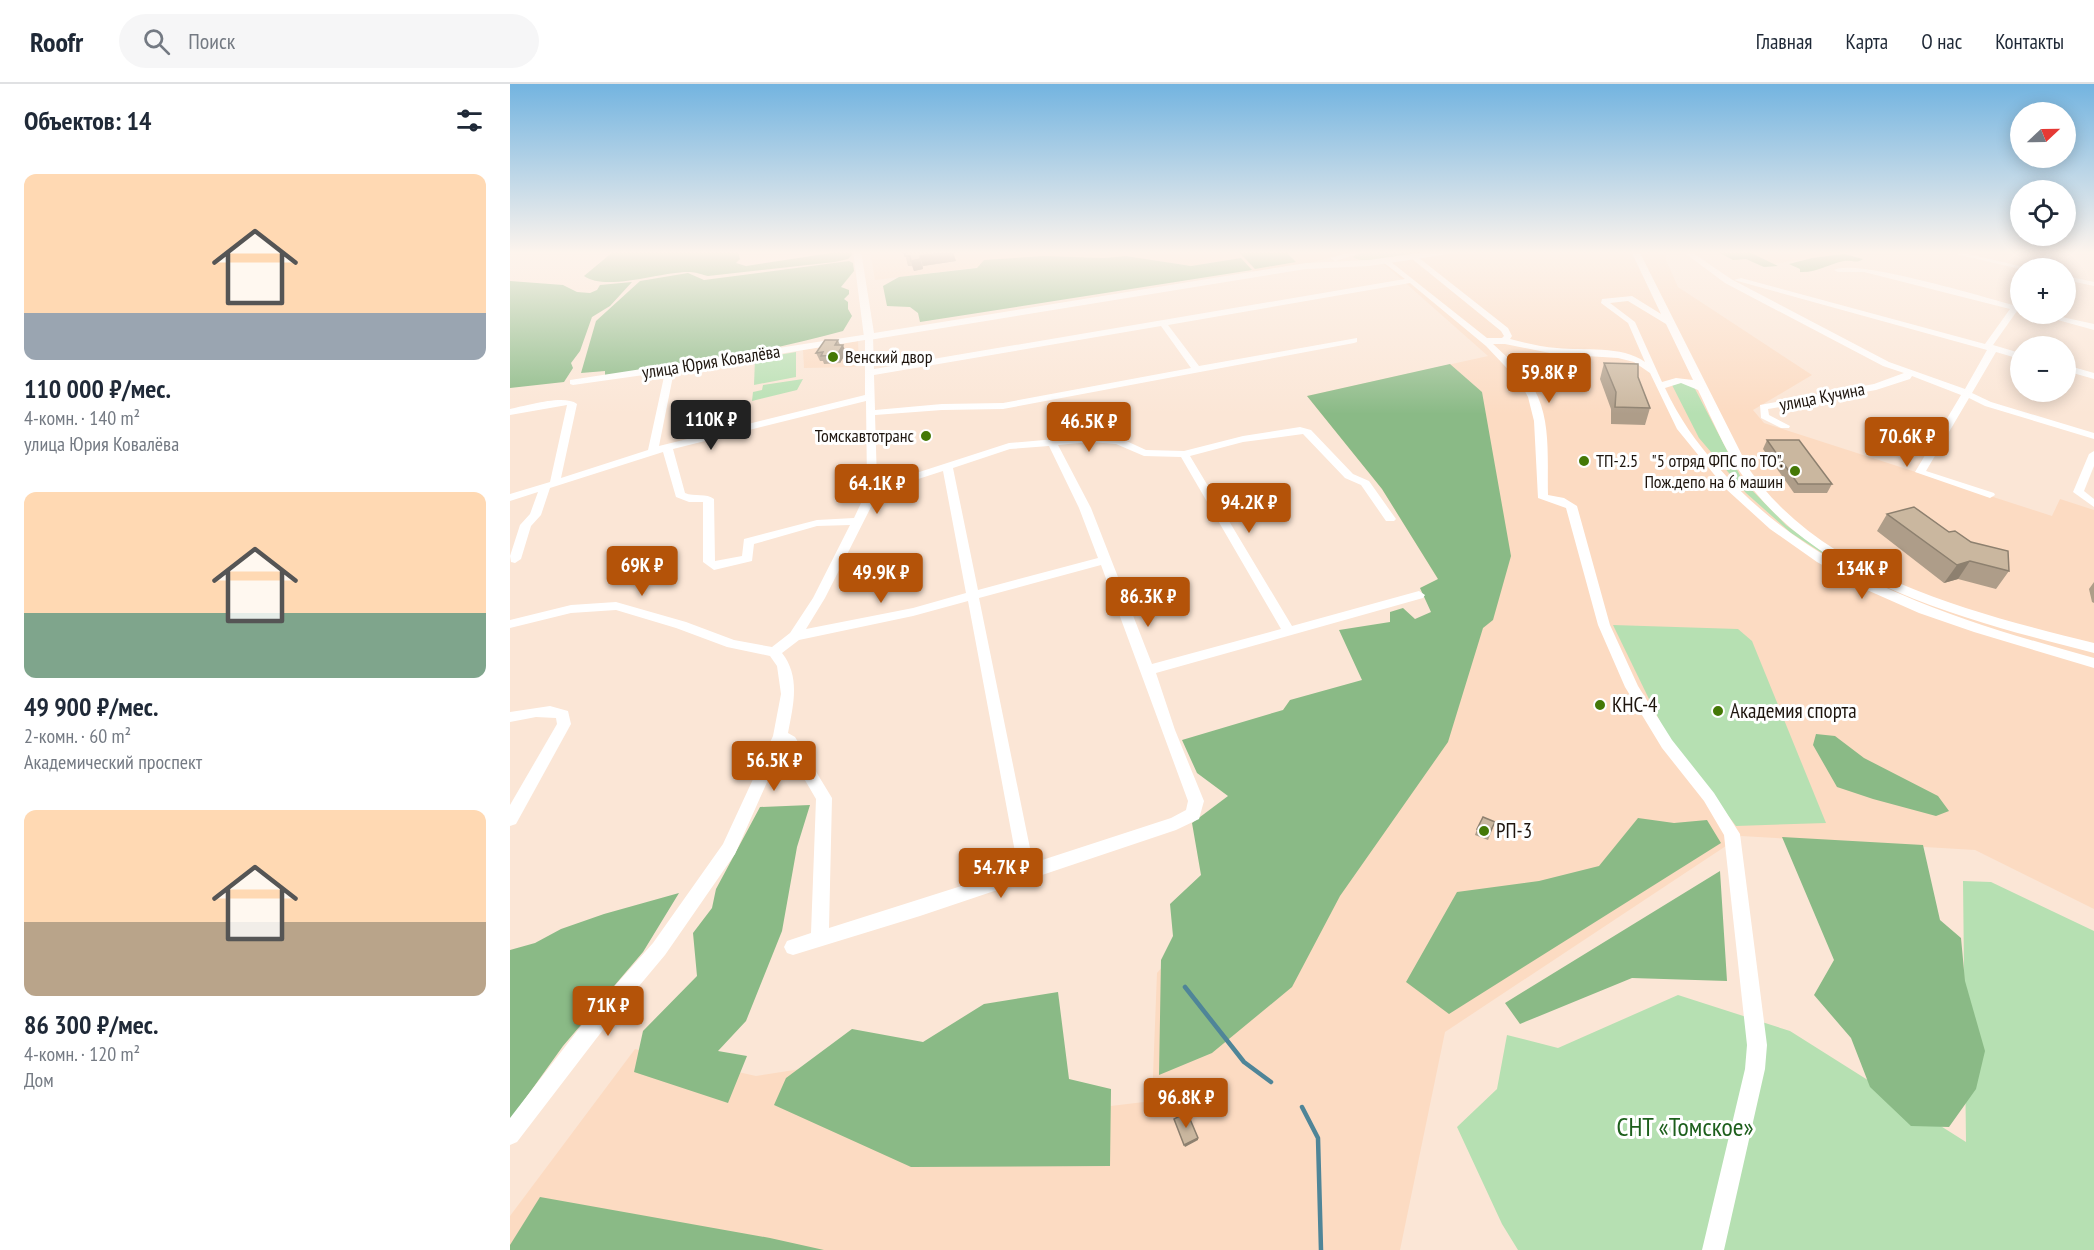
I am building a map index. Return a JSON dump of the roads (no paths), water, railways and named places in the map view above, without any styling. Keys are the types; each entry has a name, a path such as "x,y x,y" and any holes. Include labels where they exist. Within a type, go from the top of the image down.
{"main road":[{"path":"867,305 869,337"},
{"path":"872,305 879,327"},
{"path":"869,337 879,327 1030,305"}],"street":[{"path":"869,373 1266,305"},
{"path":"1441,305 1518,374 1533,398 1539,420 1543,498 1560,500 1571,507 1604,625 1632,687 1667,744 1710,797 1732,834 1756,1045 1755,1069 1713,1250"},
{"path":"1474,305 1505,330 1508,336 1505,341"},
{"path":"1608,305 1632,324 1660,387 1688,439 1717,473 1783,534 1843,573 2012,641 2094,663"},
{"path":"1641,305 1668,322"},
{"path":"1660,305 1729,442 1760,492 1806,534 1907,598 2094,648"},
{"name":"улица Кучина","path":"1779,305 1886,364 1966,393 1988,404 2094,436"},
{"path":"1828,305 2010,353"},
{"path":"1990,495 1920,472 1992,351 1989,345 2010,317"},
{"path":"1163,323 1197,370"},
{"path":"2076,323 2094,327"},
{"path":"774,652 795,636 819,598 868,501 872,485 869,337"},
{"name":"улица Юрия Ковалёва","path":"573,382 869,337"},
{"path":"870,413 942,407 1003,406 1353,340"},
{"path":"1483,341 1505,341 1555,351 1628,357 1643,363 1654,372"},
{"path":"653,452 670,369"},
{"path":"2076,371 2094,376"},
{"name":"улица Кучина","path":"1785,426 1764,416 1763,407 1876,387 1907,377 1909,373"},
{"path":"1660,387 1669,381 1679,380 1690,381 1702,387"},
{"path":"510,498 667,447 870,397"},
{"path":"510,412 566,402 572,404 550,486 535,515 526,525 514,559"},
{"path":"872,485 912,478 1009,446 1090,439 1111,440 1143,453 1184,454 1289,430 1307,432 1349,476 1365,483 1390,519"},
{"path":"793,947 920,908 1176,823 1193,814 1196,801 1168,730 1148,670 1084,508 1052,442"},
{"path":"667,447 680,495 689,499 709,499 709,562 714,566 748,558 748,542 817,523 858,521"},
{"path":"1184,454 1288,630"},
{"path":"2094,454 2079,492 2082,497 2094,504"},
{"path":"947,465 1027,872"},
{"path":"795,636 913,612 972,594 1105,560"},
{"path":"1843,573 1855,565"},
{"path":"1148,670 1419,595"},
{"path":"510,624 571,609 616,606 681,625 732,644 774,652 784,665 788,694 780,736 743,823 717,868 659,949 602,1015 510,1135"},
{"path":"510,717 552,711 563,715 564,724 510,819"},
{"path":"780,736 790,741 824,798 820,938"}],"waterway":[{"path":"1185,987 1244,1062 1271,1082"},
{"path":"1302,1107 1318,1138 1321,1250"}],"place":[{"name":"Венский двор","path":"833,357"},
{"name":"Томскавтотранс","path":"926,436"},
{"name":"ТП-2.5","path":"1584,461"},
{"name":"\"5 отряд ФПС по ТО\". Пож.депо на 6 машин","path":"1795,471"},
{"name":"КНС-4","path":"1600,705"},
{"name":"Академия спорта","path":"1718,711"},
{"name":"РП-3","path":"1484,831"}],"park label":[{"name":"СНТ «Томское»","path":"1685,1127"}]}
